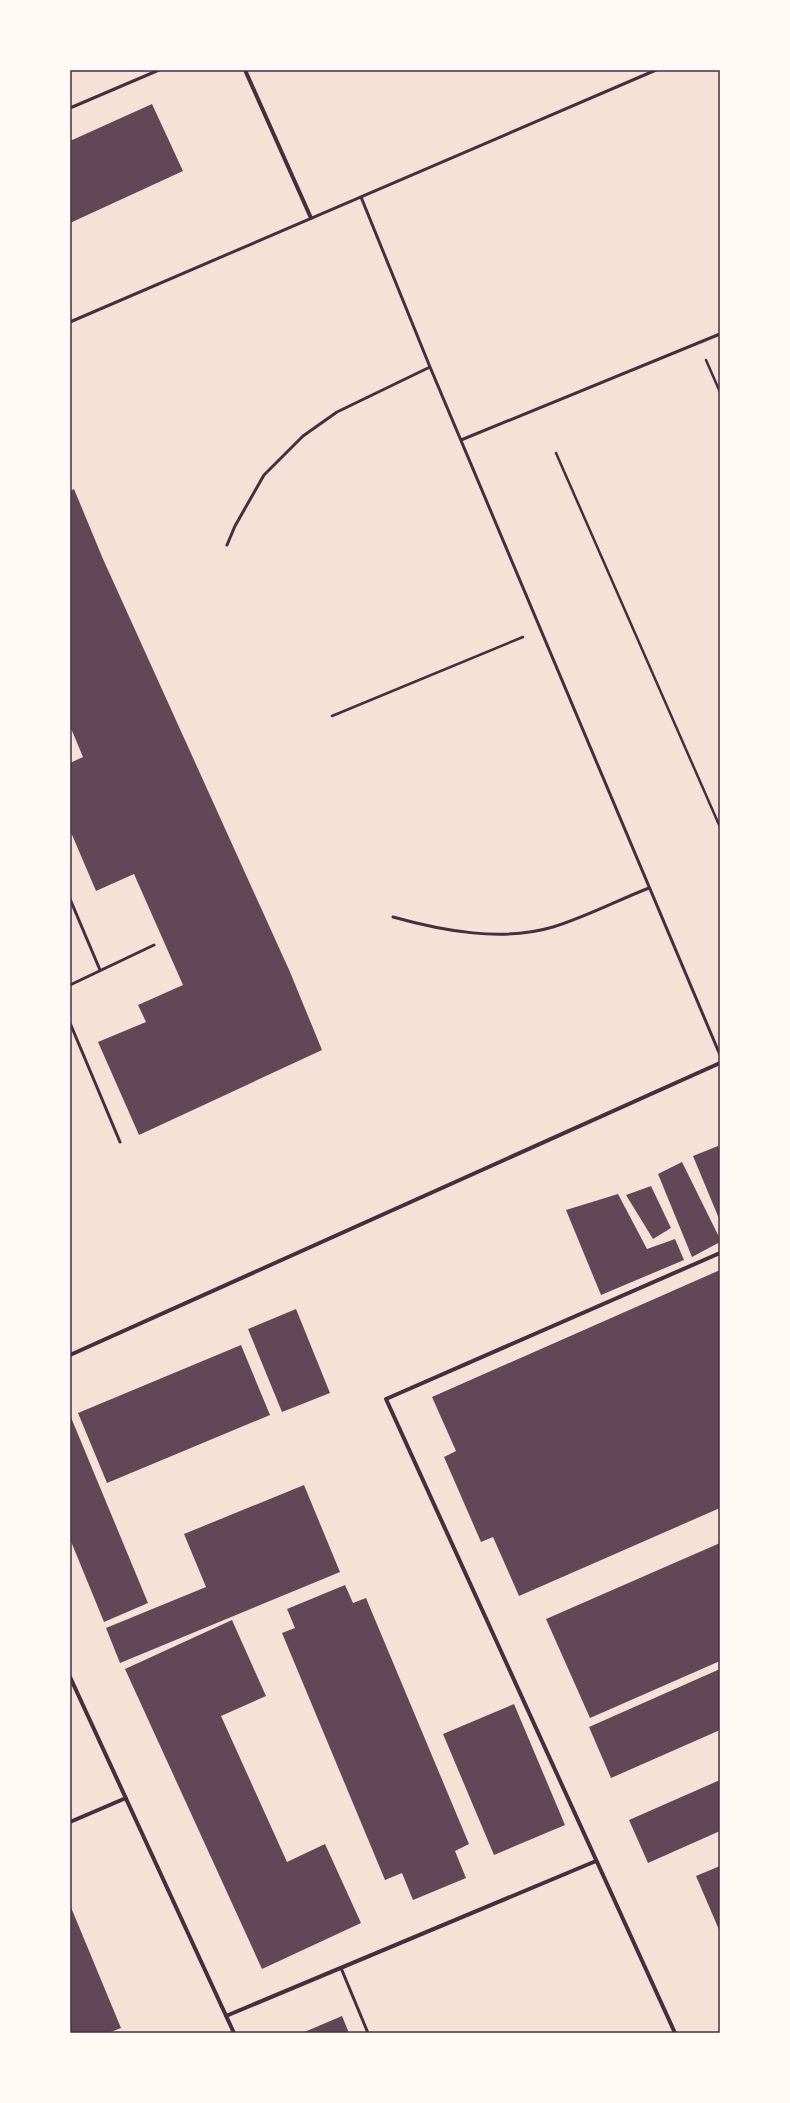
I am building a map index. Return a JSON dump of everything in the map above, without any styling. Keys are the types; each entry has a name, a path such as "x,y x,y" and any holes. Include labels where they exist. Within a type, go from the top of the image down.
{"street":[{"path":"245,70 311,218"},
{"path":"70,1355 720,1063"},
{"path":"675,2033 386,1399 720,1253"},
{"path":"70,1677 234,2033"},
{"path":"70,1822 126,1798"},
{"path":"226,2016 596,1862"}],"lane":[{"path":"70,108 159,70"},
{"path":"70,322 656,70"},
{"path":"361,197 430,367 720,1055"},
{"path":"461,440 720,334"},
{"path":"227,545 234,526 264,476 303,436 337,412 430,367"},
{"path":"393,916 430,926 475,932 514,934 553,927 650,888"},
{"path":"70,899 100,970"},
{"path":"70,985 154,945"},
{"path":"70,1023 120,1142"},
{"path":"341,1968 368,2033"}],"path":[{"path":"699,343 720,392"},
{"path":"556,453 720,827"},
{"path":"332,716 541,629"}],"building":[{"path":"152,104 183,171 70,223 70,141"},
{"path":"74,489 103,559 290,972 322,1050 139,1135 98,1042 146,1022 138,1005 183,985 134,874 96,891 70,830 70,763 83,757 70,726 70,491"},
{"path":"718,1146 720,1151 720,1221 693,1156"},
{"path":"682,1162 720,1239 720,1242 692,1257 658,1174"},
{"path":"651,1186 671,1228 653,1239 626,1195"},
{"path":"618,1194 647,1249 675,1239 684,1260 601,1295 566,1210"},
{"path":"720,1270 720,1508 519,1596 493,1537 481,1542 444,1457 456,1451 432,1397"},
{"path":"296,1309 330,1393 282,1412 248,1329"},
{"path":"241,1345 270,1415 107,1483 78,1413"},
{"path":"70,1415 148,1603 104,1622 70,1539"},
{"path":"304,1485 340,1572 120,1663 106,1628 206,1587 184,1534"},
{"path":"720,1543 720,1661 590,1718 546,1619"},
{"path":"345,1585 353,1603 366,1598 469,1844 455,1851 466,1878 413,1900 402,1873 385,1880 282,1633 295,1628 287,1609"},
{"path":"232,1620 266,1696 221,1716 287,1862 325,1844 361,1923 262,1969 125,1669"},
{"path":"720,1669 720,1730 611,1778 589,1727"},
{"path":"514,1704 565,1825 494,1855 443,1734"},
{"path":"720,1780 720,1831 648,1863 629,1820"},
{"path":"720,1866 720,1932 696,1876"},
{"path":"70,1905 121,2028 108,2033 70,2033"},
{"path":"342,2016 349,2033 302,2033"}]}
